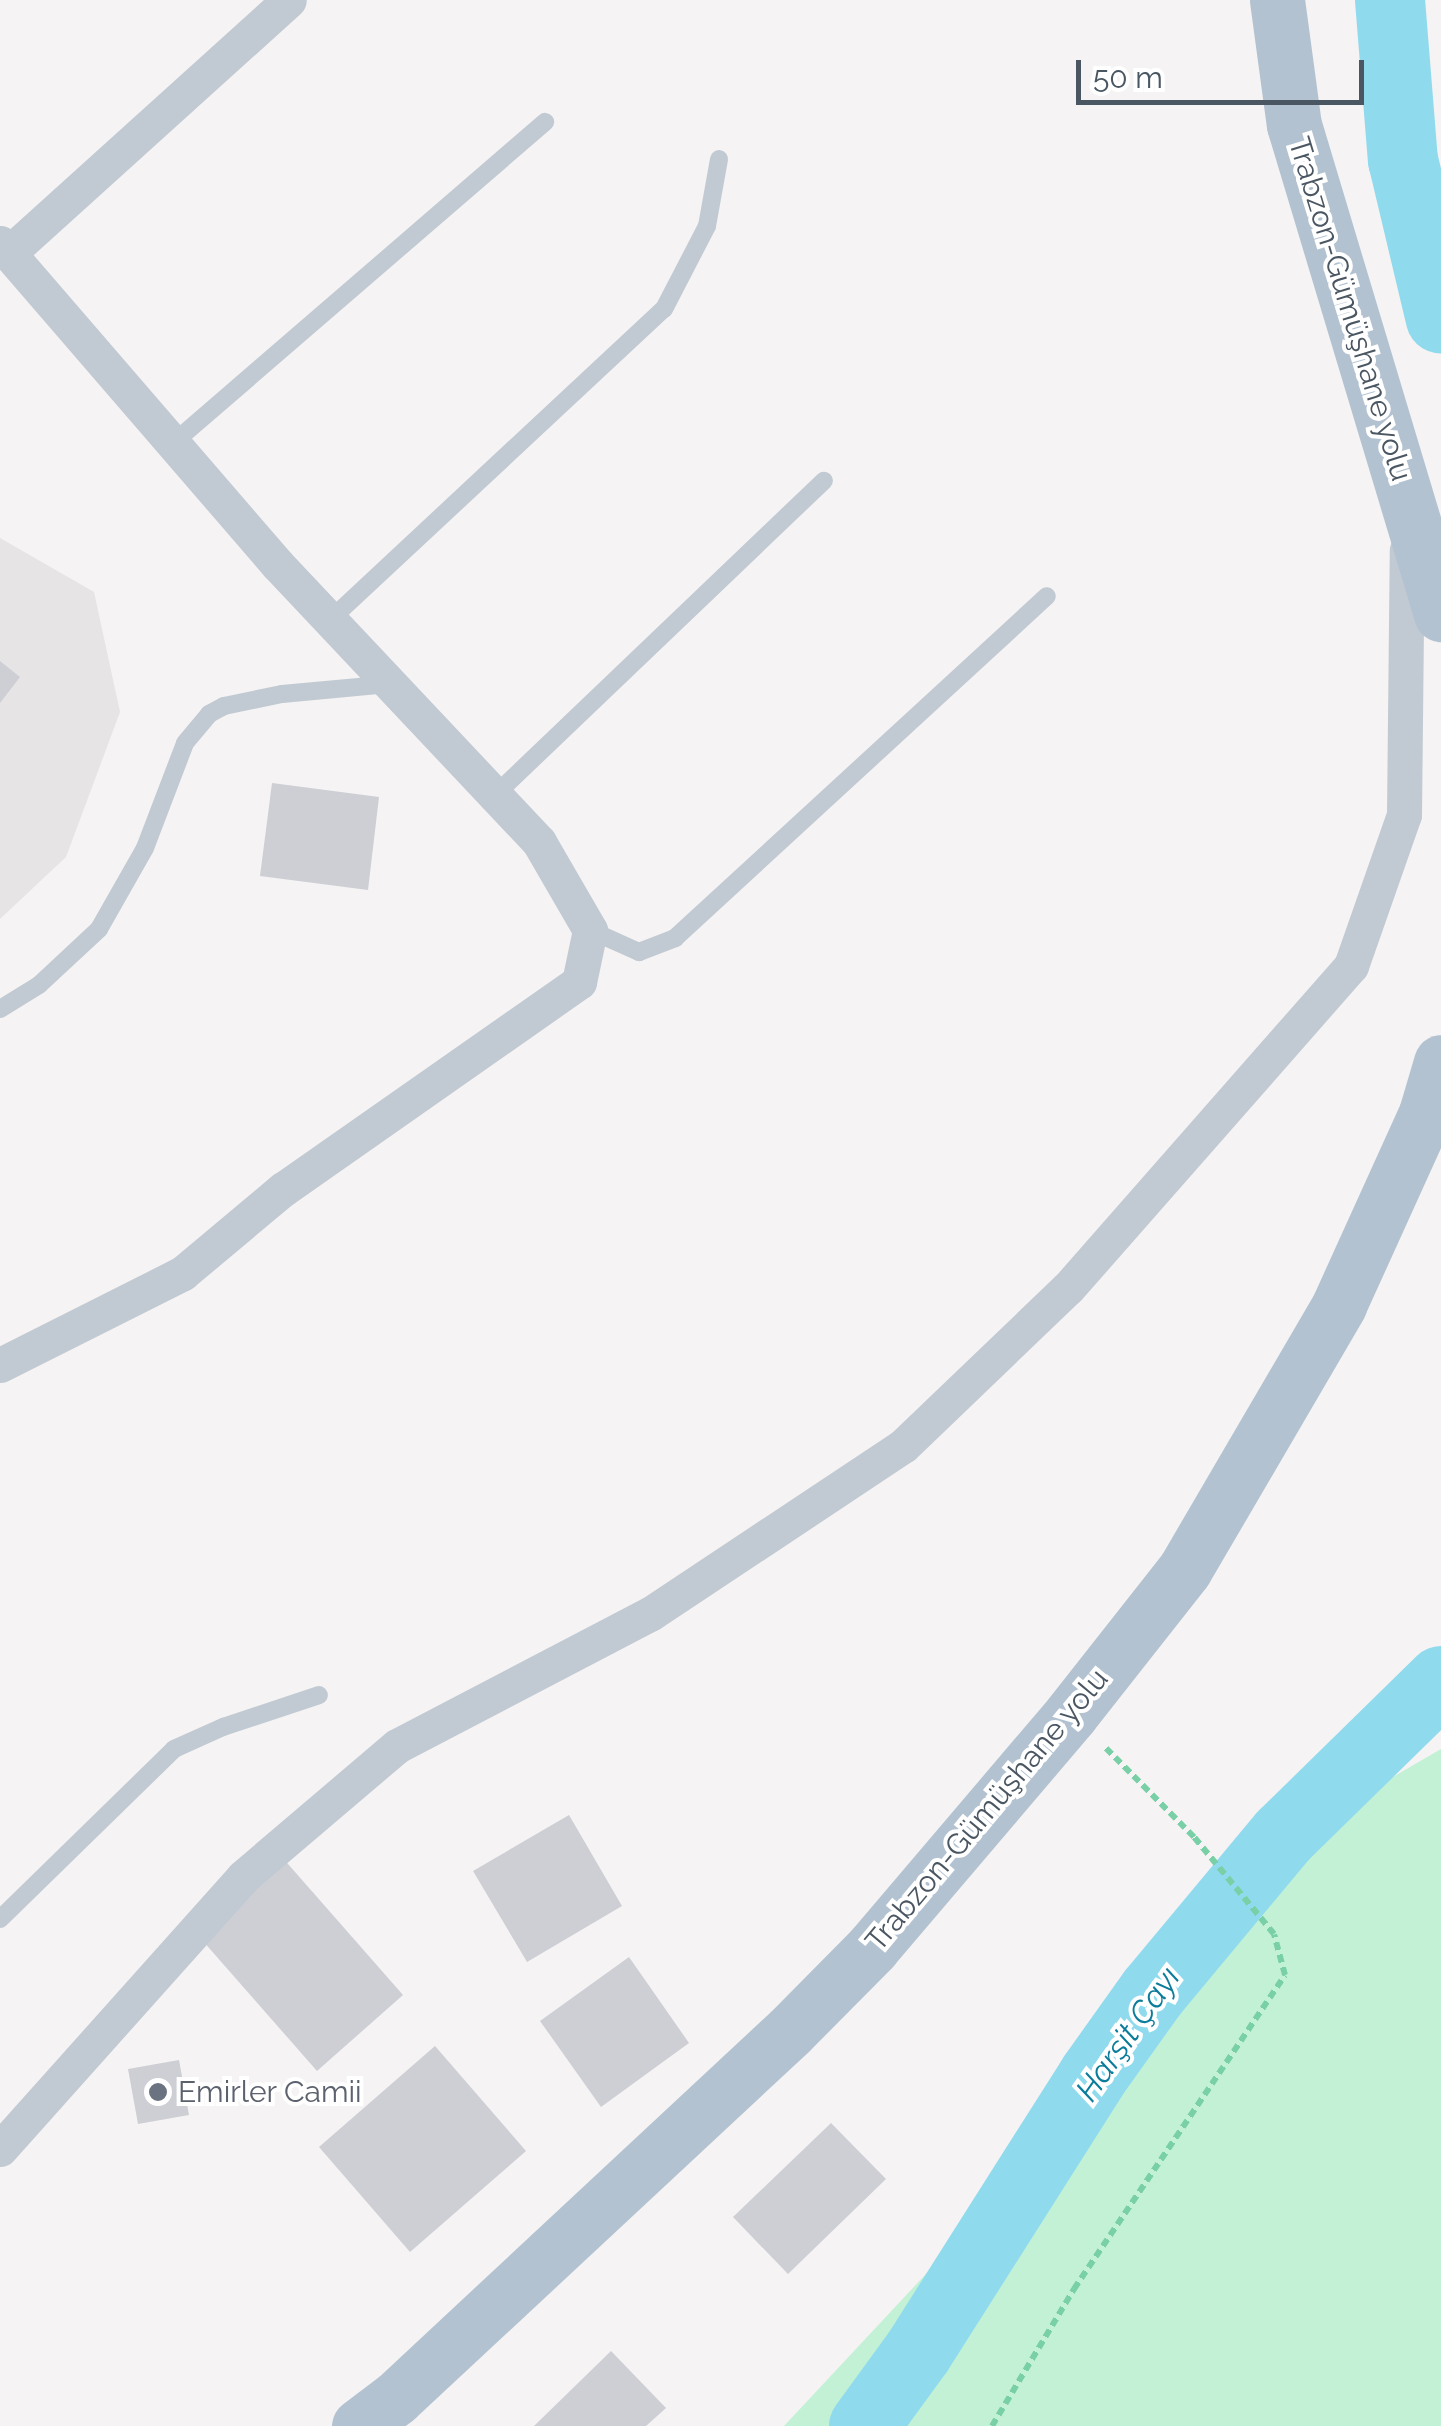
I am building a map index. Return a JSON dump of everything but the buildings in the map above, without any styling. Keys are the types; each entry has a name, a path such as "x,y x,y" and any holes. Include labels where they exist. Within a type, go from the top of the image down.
{"main road":[{"name":"Trabzon-Gümüşhane yolu","path":"1277,0 1294,124 1441,614"},
{"name":"Trabzon-Gümüşhane yolu","path":"360,2426 396,2398 790,2031 872,1948 1072,1714 1185,1569 1339,1305 1426,1113 1441,1062"}],"street":[{"path":"0,1365 183,1273 283,1189 579,982 590,930 539,842 330,620 4,248 289,0"},
{"path":"0,2148 243,1877 397,1746 650,1614 904,1446 1068,1288 1351,966 1404,815 1408,504"}],"lane":[{"path":"172,444 544,122"},
{"path":"330,620 664,309 707,226 719,159"},
{"path":"495,795 824,481"},
{"path":"590,930 639,952 675,938 1047,596"},
{"path":"0,1008 39,984 99,929 145,848 185,743 210,714 224,706 282,694 389,684"},
{"path":"0,1920 174,1749 223,1727 320,1696"}],"path":[{"path":"992,2426 1074,2289 1285,1975 1274,1934 1194,1836 1072,1714"}],"shaded area":[{"path":"0,538 94,592 120,712 66,857 0,919"}],"green space":[{"path":"1441,1749 1441,2426 784,2426 1122,2064 1274,1846"}],"waterway":[{"name":"Harşit Çayı","path":"1390,0 1403,160 1441,319"},
{"name":"Harşit Çayı","path":"864,2426 918,2352 1093,2076 1153,1992 1284,1835 1441,1681"}],"place":[{"name":"Emirler Camii","path":"158,2092"}]}
